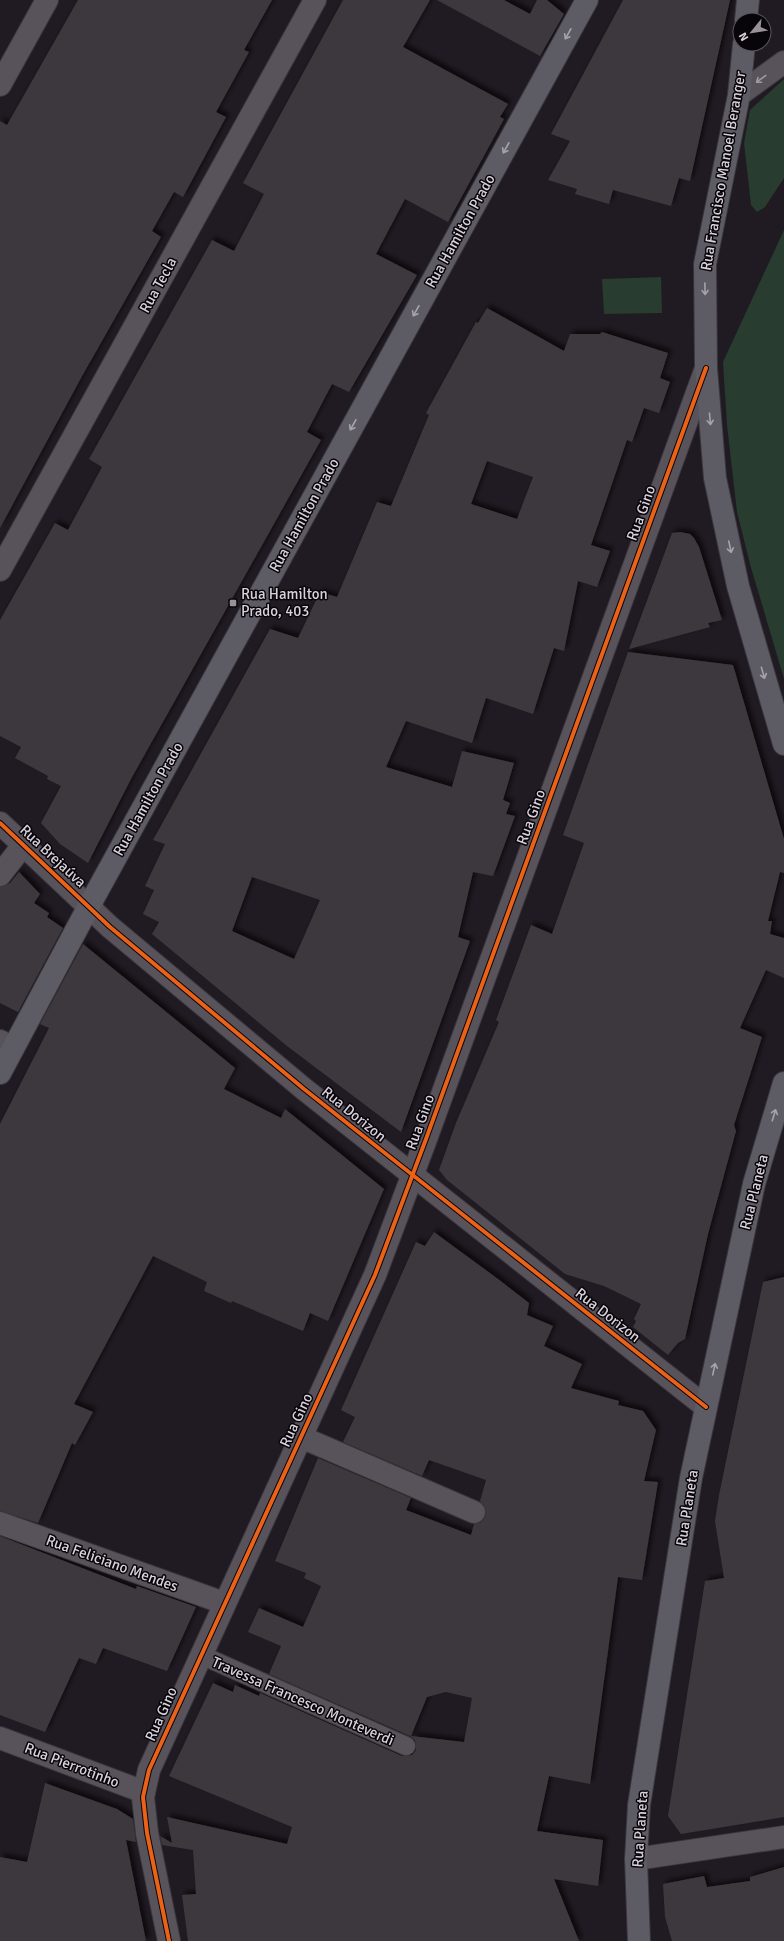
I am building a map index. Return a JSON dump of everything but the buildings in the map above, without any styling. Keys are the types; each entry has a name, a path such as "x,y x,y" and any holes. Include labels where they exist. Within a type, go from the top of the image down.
{"main road":[{"name":"Rua Hamilton Prado","path":"0,1073 7,1044 89,906 587,0"},
{"path":"747,12 748,0"},
{"name":"Rua Francisco Manoel Beranger","path":"743,52 739,95 704,264 706,368 715,478 738,586 784,744"},
{"name":"Rua Planeta","path":"639,1941 636,1859 639,1805 691,1478 754,1184 784,1083"}],"street":[{"path":"0,85 47,0"},
{"name":"Rua Tecla","path":"0,570 315,0"},
{"path":"739,95 784,62"},
{"name":"Rua Gino","path":"169,1941 147,1833 144,1792 149,1770 200,1655 375,1275 706,368"},
{"name":"Rua Brejaúva","path":"0,822 89,906"},
{"path":"0,875 24,844"},
{"name":"Rua Dorizon","path":"89,906 110,927 304,1089 412,1176 706,1407"},
{"path":"301,1437 474,1512"},
{"name":"Rua Feliciano Mendes","path":"0,1523 224,1603"},
{"name":"Rua Pierrotinho","path":"0,1738 144,1792"},
{"path":"636,1859 784,1837"}],"lane":[{"name":"Travessa Francesco Monteverdi","path":"200,1655 406,1746"}],"green space":[{"path":"784,79 784,178 765,207 757,212 751,205 744,143 750,110"},
{"path":"784,230 784,679 750,564 737,512 727,425 723,362"},
{"path":"661,277 662,313 604,314 602,279"}],"cycle path":[{"path":"169,1941 147,1833 143,1797 149,1770 375,1275 426,1139 706,368"},
{"path":"0,823 110,927 304,1089 706,1407"}],"place":[{"name":"Rua Hamilton Prado, 403","path":"233,603"}]}
